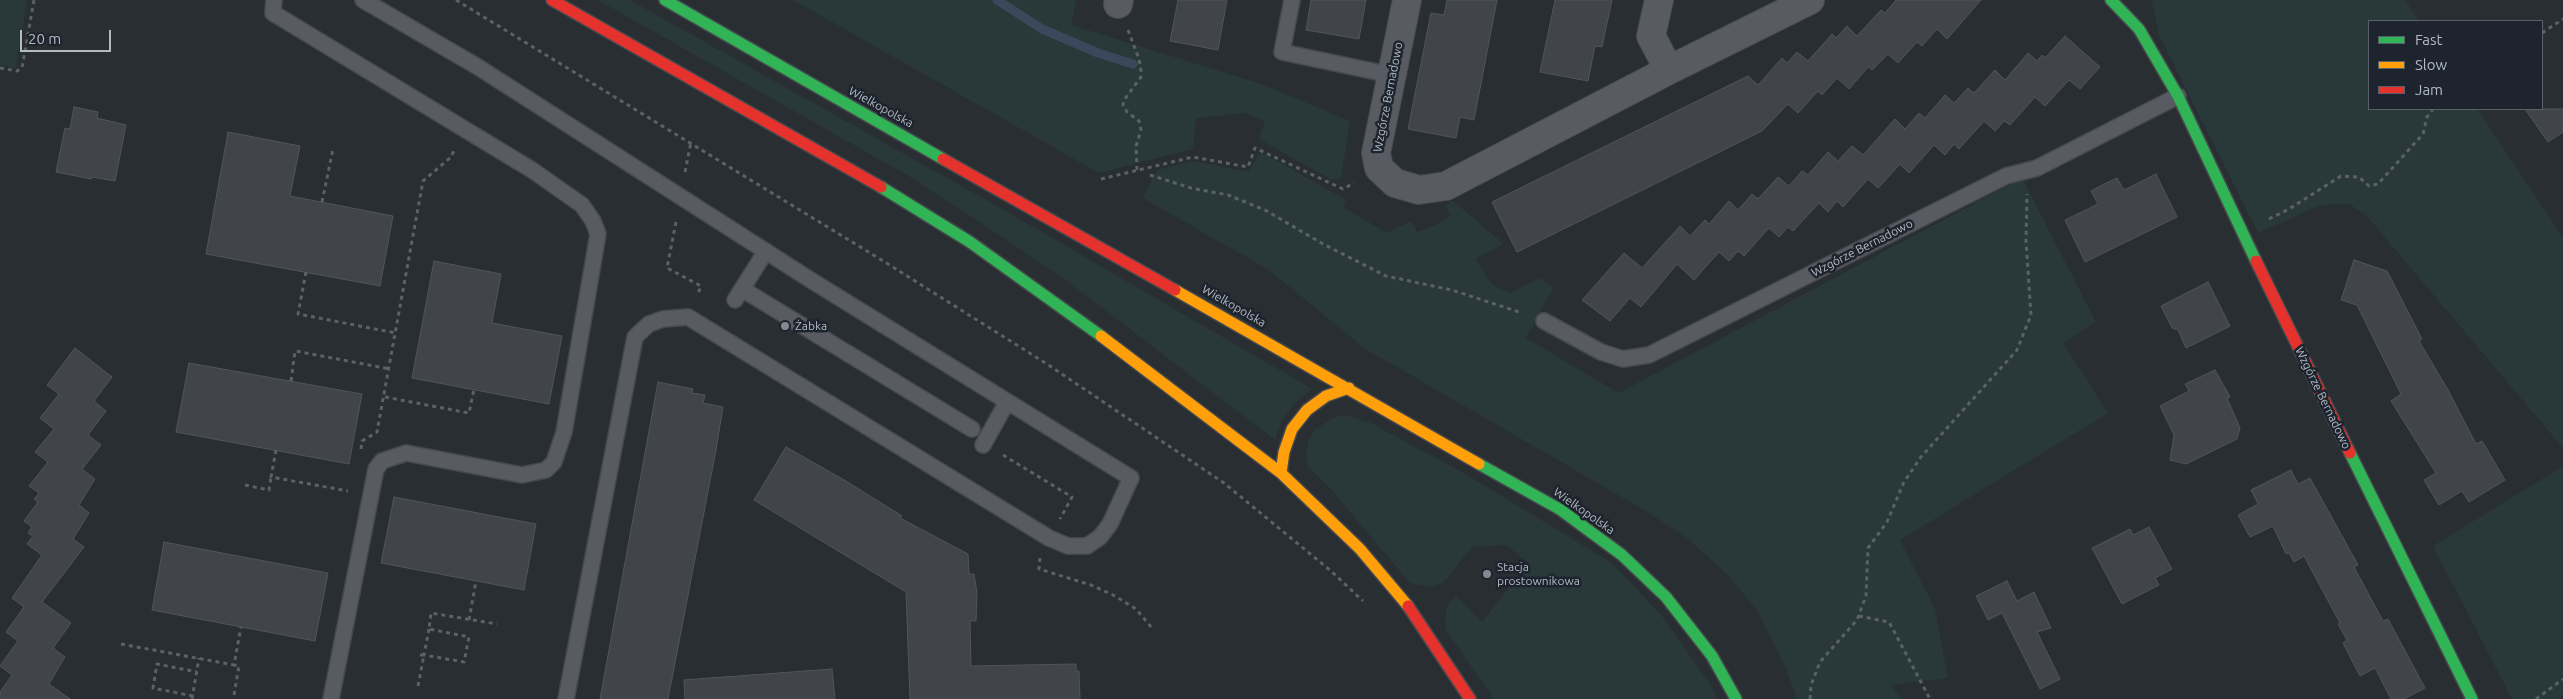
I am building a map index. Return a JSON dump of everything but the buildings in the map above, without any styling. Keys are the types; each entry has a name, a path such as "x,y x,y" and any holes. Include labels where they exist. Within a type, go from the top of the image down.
{"main road":[{"path":"552,0 846,166 970,242 1068,311 1281,473 1360,549 1418,618 1470,699"},
{"name":"Wielkopolska","path":"665,0 1561,510 1622,555 1666,597 1712,656 1736,699"},
{"name":"Wzgórze Bernadowo","path":"2111,0 2139,29 2178,96 2242,232 2472,699"},
{"path":"1281,473 1284,452 1292,429 1307,410 1326,396 1349,388"}],"street":[{"name":"Wzgórze Bernadowo","path":"1407,0 1376,153 1379,168 1395,183 1420,190 1446,186 1669,70 1810,0"},
{"path":"1659,0 1651,36 1669,70"}],"lane":[{"path":"274,0 273,13 532,170 582,205 593,221 598,234 564,432 554,462 546,470 522,475 406,453 397,454 382,461 376,468 331,699"},
{"path":"363,0 478,67 766,251 1131,478 1110,524 1100,537 1087,546 1068,546 1049,538 688,317 649,324 634,337 566,699"},
{"path":"1292,0 1282,52 1392,75"},
{"name":"Wzgórze Bernadowo","path":"1544,321 1601,352 1623,359 1649,355 2006,176 2036,168 2178,96"},
{"path":"766,251 738,294 985,441 1008,402"}],"path":[{"path":"0,68 17,71 22,68 34,0"},
{"path":"456,0 880,259 1047,364 1224,483 1331,570 1366,605"},
{"path":"1119,2 1139,59 1141,71 1141,77 1124,100 1123,105 1127,112 1139,121 1141,130 1136,146 1137,170"},
{"path":"2543,32 2563,19"},
{"path":"2242,232 2289,209 2341,176 2359,177 2369,186 2378,184 2422,134 2427,117 2432,110"},
{"path":"377,432 385,397 423,181 450,158 465,131"},
{"path":"1101,179 1193,157 1248,167 1255,148 1343,189 1379,168"},
{"path":"322,202 333,149"},
{"path":"1810,699 1811,684 1820,662 1859,616 1866,596 1868,548 1887,522 1904,482 1921,457 2017,350 2031,315 2025,199 2036,168"},
{"path":"1150,175 1191,188 1228,195 1265,210 1323,244 1386,276 1452,290 1544,321"},
{"path":"676,219 667,268 698,285"},
{"path":"306,272 298,314 396,333"},
{"path":"291,381 295,351 390,368"},
{"path":"385,397 469,413 474,389"},
{"path":"244,485 269,490 276,450"},
{"path":"1002,455 1072,497 1056,526"},
{"path":"271,477 354,492"},
{"path":"1040,553 1039,569 1091,585 1115,596 1136,609 1152,628"},
{"path":"469,620 476,581"},
{"path":"418,686 422,655 432,613 497,624"},
{"path":"1859,616 1889,622 1930,699"},
{"path":"234,665 241,627"},
{"path":"422,655 464,662 469,637 429,629"},
{"path":"121,644 239,666 234,695"},
{"path":"197,672 157,664 153,688 193,698 197,672 199,658"},
{"path":"2536,699 2563,679"}],"shaded area":[{"path":"0,0 27,0 16,68 0,65"},
{"path":"598,0 630,0 1011,214 1312,389 1294,404 1282,420 1275,440 1063,278 966,213 907,175"},
{"path":"793,0 1076,0 1071,25 1261,84 1350,121 1341,178 1332,180 1259,139 1265,121 1246,113 1196,118 1193,149 1099,173"},
{"path":"2152,0 2405,0 2418,20 2368,20 2368,110 2478,110 2563,238 2563,448 2366,215 2349,204 2321,205 2258,233 2159,35"},
{"path":"1261,152 1346,200 1343,207 1387,233 1411,221 1417,232 1435,225 1450,216 1445,205 1453,201 1504,244 1475,259 1493,285 1510,293 1539,278 1554,287 1526,338 1619,393 2022,178 2096,322 2063,343 2108,413 1900,540 1935,609 1948,678 1891,685 1902,699 1797,699 1787,671 1758,612 1728,575 1687,538 1646,511 1364,348 1269,270 1143,198 1157,170 1193,161 1249,172"},
{"path":"1345,415 1371,423 1469,476 1613,564 1662,616 1712,687 1717,699 1494,699 1446,630 1445,620 1448,604 1456,596 1482,622 1529,563 1506,545 1472,547 1443,583 1428,587 1410,583 1330,488 1308,467 1306,453 1308,442 1314,430 1333,418"},
{"path":"2563,466 2563,696 2558,699 2512,699 2433,546"}],"waterway":[{"path":"997,0 1042,29 1098,53 1133,64"}],"traffic: fast":[{"path":"665,0 943,159"},
{"path":"2111,0 2139,29 2178,96 2256,261"},
{"path":"881,187 970,242 1101,336"},
{"path":"2350,453 2472,699"},
{"path":"1479,464 1561,510 1622,555 1666,597 1712,656 1736,699"}],"traffic: slow":[{"path":"1175,290 1479,464"},
{"path":"1101,336 1281,473 1360,549 1408,606"},
{"path":"1281,473 1284,452 1292,429 1307,410 1326,396 1349,388"}],"traffic: jam":[{"path":"552,0 881,187"},
{"path":"943,159 1175,290"},
{"path":"2256,261 2350,453"},
{"path":"1408,606 1470,699"}],"place":[{"name":"Żabka","path":"785,326"},
{"name":"Stacja prostownikowa","path":"1487,574"}]}
